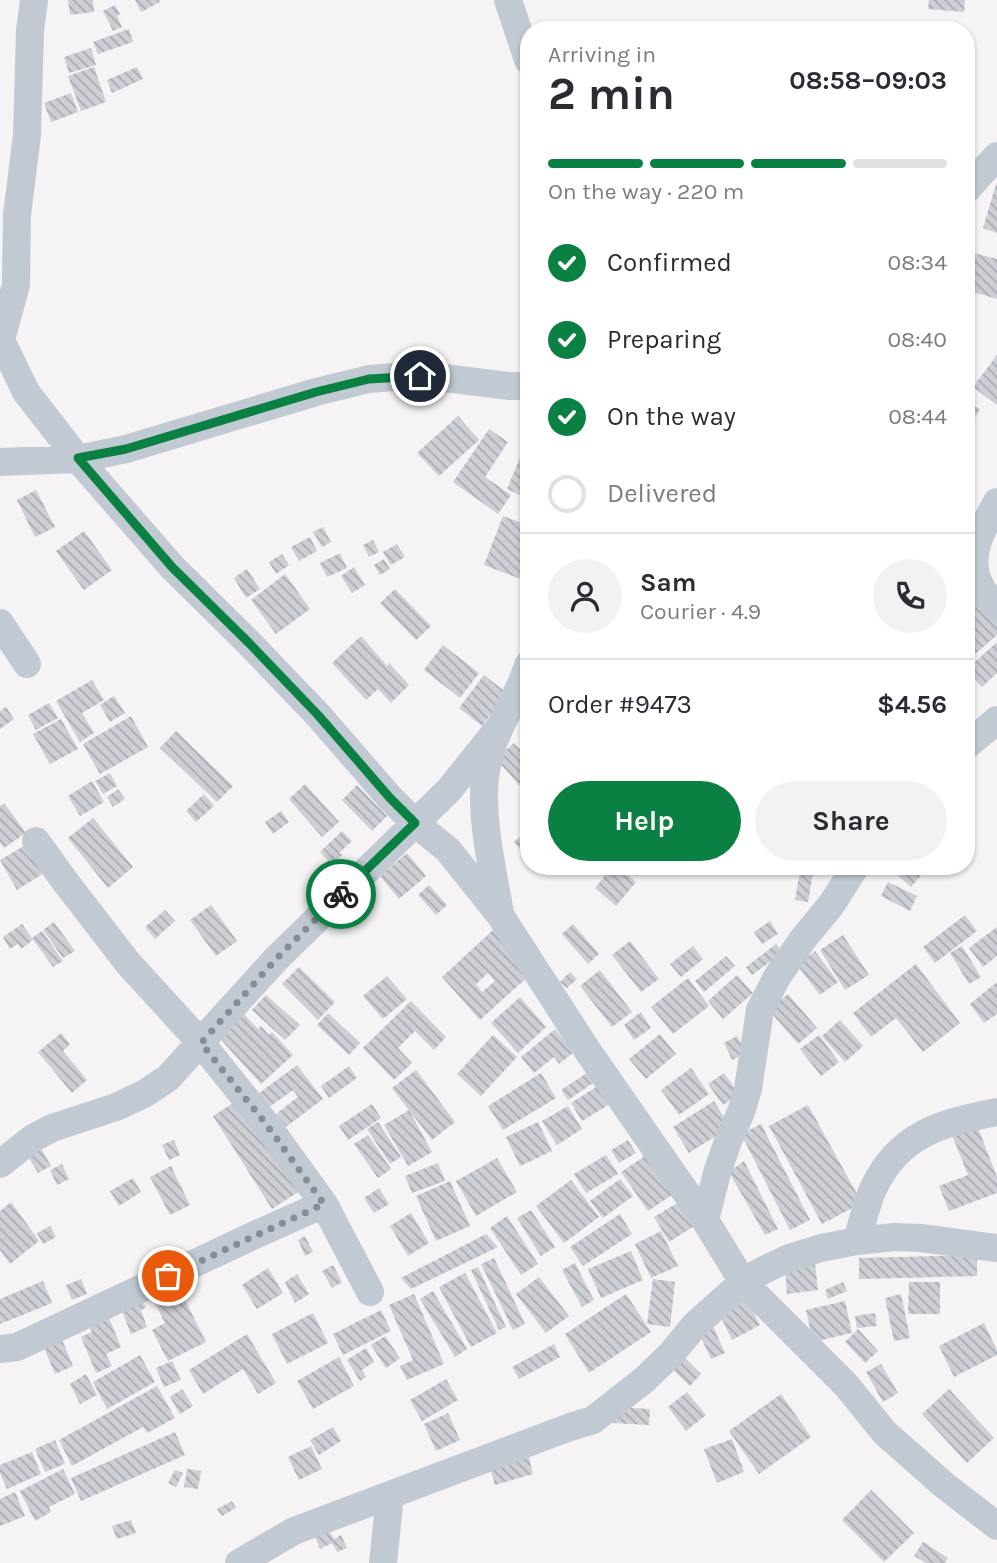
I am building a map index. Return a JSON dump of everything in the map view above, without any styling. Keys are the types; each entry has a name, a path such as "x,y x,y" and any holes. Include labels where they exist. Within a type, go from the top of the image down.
{"street":[{"path":"34,0 30,32 27,135 17,215 16,285 1,342 26,392 78,458 172,567 310,706 390,798 448,850 500,915 587,1050 705,1220 743,1282 846,1385 885,1433 944,1485 997,1526"},
{"path":"508,0 520,36"},
{"path":"975,180 997,156"},
{"path":"0,461 78,458 126,449 316,392 369,379 420,376 520,386"},
{"path":"975,552 978,539 997,502"},
{"path":"975,578 997,608"},
{"path":"0,623 27,664"},
{"path":"500,915 487,838 485,784 488,757 498,729 520,688"},
{"path":"975,738 997,720"},
{"path":"0,1164 33,1138 52,1128 144,1094 168,1077 276,959 449,790 498,729"},
{"path":"36,841 128,963 201,1043 266,1124 324,1204 370,1292"},
{"path":"705,1220 717,1173 748,1089 760,1010 777,976 850,875"},
{"path":"857,1241 873,1189 888,1163 908,1142 939,1126 997,1112"},
{"path":"0,1349 17,1347 324,1204"},
{"path":"239,1563 295,1531 593,1420 645,1380 695,1325 743,1282 789,1258 821,1248 895,1237 997,1248"},
{"path":"383,1563 390,1496"}],"building":[{"path":"68,0 93,0 94,12 70,15"},
{"path":"135,0 159,0 160,2 141,12"},
{"path":"929,0 965,0 964,12 928,9"},
{"path":"115,5 122,27 113,31 103,11"},
{"path":"129,29 133,42 98,54 93,42"},
{"path":"91,48 96,65 69,73 64,57"},
{"path":"94,67 106,102 81,111 68,76"},
{"path":"137,67 143,79 112,93 107,80"},
{"path":"71,93 78,112 51,122 44,103"},
{"path":"997,185 997,233 983,228"},
{"path":"975,253 997,259 997,299 975,293"},
{"path":"997,355 997,405 975,388 975,384"},
{"path":"458,416 479,440 439,476 417,453"},
{"path":"489,429 508,442 485,477 511,495 498,514 453,482"},
{"path":"520,457 520,495 507,489"},
{"path":"36,490 55,527 35,537 17,500"},
{"path":"503,516 520,522 520,579 484,565"},
{"path":"323,527 331,542 322,547 313,532"},
{"path":"84,531 112,570 84,590 56,551"},
{"path":"310,537 317,551 299,561 291,547"},
{"path":"373,540 379,552 369,557 363,545"},
{"path":"397,544 405,557 391,565 383,552"},
{"path":"340,553 347,568 327,577 320,563"},
{"path":"282,554 289,565 276,574 269,562"},
{"path":"384,559 390,569 380,575 374,565"},
{"path":"354,567 365,585 352,593 341,576"},
{"path":"247,569 260,589 246,598 234,578"},
{"path":"285,574 310,609 276,634 251,600"},
{"path":"395,589 431,626 416,640 380,603"},
{"path":"975,590 997,616 997,635 975,654"},
{"path":"361,636 387,666 389,663 409,685 391,703 378,689 366,700 332,663"},
{"path":"997,642 997,673 982,687 975,680 975,662"},
{"path":"443,645 479,673 460,698 424,670"},
{"path":"484,675 507,693 482,726 459,708"},
{"path":"92,680 104,700 82,713 94,733 80,742 56,701"},
{"path":"114,696 125,713 110,722 100,705"},
{"path":"49,703 58,718 36,730 28,715"},
{"path":"6,707 14,719 0,729 0,711"},
{"path":"131,716 148,747 100,774 83,744"},
{"path":"61,719 78,749 50,764 33,734"},
{"path":"176,731 233,786 217,802 160,748"},
{"path":"514,743 520,749 520,786 496,759"},
{"path":"110,773 117,786 103,794 95,781"},
{"path":"92,781 104,802 80,816 68,796"},
{"path":"305,784 339,822 322,837 289,799"},
{"path":"357,785 387,816 372,831 342,800"},
{"path":"118,789 125,799 113,807 107,797"},
{"path":"204,794 214,806 196,822 186,811"},
{"path":"4,803 26,833 4,848 0,843 0,806"},
{"path":"281,811 289,822 273,834 265,822"},
{"path":"93,818 133,867 108,888 68,838"},
{"path":"342,831 352,841 339,853 342,855 332,865 320,852"},
{"path":"520,836 520,849 514,842"},
{"path":"27,844 44,873 17,890 0,860"},
{"path":"407,853 426,876 399,899 380,876"},
{"path":"606,875 628,875 636,882 616,906 595,888"},
{"path":"799,875 812,875 808,902 795,900"},
{"path":"897,875 921,875 911,887"},
{"path":"888,882 917,896 910,911 881,896"},
{"path":"429,885 447,905 436,915 418,895"},
{"path":"363,898 374,907 358,924 348,915"},
{"path":"211,905 237,941 216,956 190,920"},
{"path":"165,910 175,921 155,939 145,927"},
{"path":"965,915 977,931 935,963 923,947"},
{"path":"770,921 778,934 762,944 754,932"},
{"path":"54,922 75,951 63,958 43,930"},
{"path":"22,924 33,940 21,949 18,944 10,949 3,937"},
{"path":"573,924 599,954 588,964 562,934"},
{"path":"997,927 997,956 983,967 969,948"},
{"path":"494,929 533,972 480,1020 442,977","holes":["488,973 495,981 482,992 476,984"]},
{"path":"42,931 63,961 53,967 32,938"},
{"path":"843,935 869,975 845,990 820,950"},
{"path":"630,941 659,979 641,992 612,955"},
{"path":"776,944 782,953 752,975 746,967"},
{"path":"693,946 703,959 681,977 670,964"},
{"path":"962,946 981,977 969,984 950,953"},
{"path":"815,951 838,982 820,995 797,965"},
{"path":"726,956 735,966 704,992 695,981"},
{"path":"916,964 960,1023 923,1052 896,1018 871,1037 853,1013"},
{"path":"299,967 335,1002 318,1020 282,984"},
{"path":"600,970 632,1012 612,1027 580,986"},
{"path":"570,972 577,979 567,988 560,982"},
{"path":"737,975 753,993 723,1019 708,1001"},
{"path":"387,976 407,999 383,1019 363,996"},
{"path":"688,978 709,1006 673,1034 651,1007"},
{"path":"997,982 997,1014 984,1023 970,1004"},
{"path":"788,994 817,1028 798,1044 769,1010"},
{"path":"266,995 300,1025 285,1040 252,1010"},
{"path":"520,997 546,1027 518,1053 491,1023"},
{"path":"411,1001 446,1037 434,1050 415,1031 398,1048 412,1063 394,1080 363,1048"},
{"path":"239,1009 258,1029 261,1026 269,1035 272,1032 293,1055 261,1084 214,1032"},
{"path":"641,1012 651,1028 634,1040 624,1025"},
{"path":"328,1013 360,1043 349,1055 317,1025"},
{"path":"840,1020 863,1046 845,1062 822,1036"},
{"path":"555,1029 574,1052 559,1064 554,1057 534,1073 521,1057"},
{"path":"61,1033 70,1044 63,1051 87,1080 72,1093 38,1052"},
{"path":"660,1034 676,1054 646,1079 629,1059"},
{"path":"493,1035 517,1057 481,1096 457,1074"},
{"path":"819,1035 839,1062 821,1076 800,1049"},
{"path":"737,1036 746,1053 732,1060 724,1043"},
{"path":"297,1065 323,1099 286,1127 276,1114 298,1097 293,1090 268,1108 258,1094"},
{"path":"349,1066 357,1078 329,1098 321,1086"},
{"path":"691,1068 709,1094 679,1115 661,1090"},
{"path":"593,1069 599,1079 568,1100 561,1090"},
{"path":"416,1070 455,1122 432,1140 392,1088"},
{"path":"541,1073 556,1098 503,1130 488,1106"},
{"path":"724,1073 739,1094 723,1105 708,1084"},
{"path":"604,1082 615,1101 582,1121 571,1103"},
{"path":"242,1097 300,1191 272,1209 213,1116"},
{"path":"714,1101 730,1127 689,1153 673,1127"},
{"path":"372,1104 381,1118 348,1140 339,1126"},
{"path":"808,1105 862,1203 822,1224 769,1126"},
{"path":"568,1106 582,1129 557,1145 542,1121"},
{"path":"409,1110 432,1152 408,1166 384,1125"},
{"path":"975,1120 997,1177 997,1193 949,1211 939,1186 968,1175 950,1130"},
{"path":"378,1122 401,1157 390,1164 367,1129"},
{"path":"538,1122 552,1151 520,1166 506,1137"},
{"path":"761,1124 810,1220 790,1230 741,1134"},
{"path":"368,1135 391,1169 378,1178 354,1144"},
{"path":"174,1140 180,1155 169,1160 162,1145"},
{"path":"628,1140 636,1153 619,1163 611,1150"},
{"path":"41,1148 51,1166 38,1173 28,1156"},
{"path":"606,1155 618,1174 586,1193 574,1174"},
{"path":"645,1156 672,1195 648,1211 621,1172"},
{"path":"497,1158 517,1192 476,1216 456,1181"},
{"path":"744,1161 778,1229 765,1235 729,1172"},
{"path":"438,1163 445,1181 412,1193 405,1176"},
{"path":"62,1164 69,1179 57,1185 50,1170"},
{"path":"171,1166 190,1205 170,1215 150,1177"},
{"path":"133,1178 141,1192 119,1206 110,1191"},
{"path":"620,1179 633,1196 603,1218 590,1201"},
{"path":"571,1180 599,1217 564,1243 536,1206"},
{"path":"450,1181 470,1226 436,1241 416,1196"},
{"path":"379,1188 389,1204 374,1213 364,1198"},
{"path":"11,1202 39,1241 10,1264 0,1250 0,1211"},
{"path":"679,1202 694,1226 669,1242 654,1217"},
{"path":"531,1210 555,1247 541,1256 517,1218"},
{"path":"411,1213 429,1243 408,1256 390,1226"},
{"path":"620,1214 632,1234 583,1266 570,1247"},
{"path":"507,1216 538,1264 521,1275 490,1228"},
{"path":"50,1226 56,1237 43,1244 37,1233"},
{"path":"661,1231 678,1266 651,1278 635,1244"},
{"path":"486,1234 498,1247 411,1289 401,1278"},
{"path":"305,1236 313,1252 305,1256 298,1240"},
{"path":"631,1251 643,1280 601,1298 588,1269"},
{"path":"977,1255 977,1276 859,1279 859,1258"},
{"path":"494,1258 525,1324 513,1330 481,1264"},
{"path":"575,1263 594,1300 582,1307 562,1270"},
{"path":"815,1264 818,1290 787,1294 785,1268"},
{"path":"333,1265 342,1282 332,1288 322,1271"},
{"path":"478,1267 506,1327 499,1330 471,1270"},
{"path":"268,1268 283,1293 257,1309 242,1285"},
{"path":"465,1273 497,1333 471,1347 439,1287"},
{"path":"297,1274 309,1294 295,1303 285,1282"},
{"path":"539,1277 569,1316 546,1333 516,1294"},
{"path":"81,1279 87,1294 72,1300 66,1285"},
{"path":"653,1279 675,1282 670,1327 647,1324"},
{"path":"43,1281 52,1303 0,1324 0,1299"},
{"path":"843,1282 847,1291 828,1299 825,1290"},
{"path":"909,1282 940,1282 940,1314 908,1314"},
{"path":"179,1288 206,1342 168,1361 152,1330 165,1323 154,1301"},
{"path":"433,1291 467,1349 455,1357 420,1299"},
{"path":"414,1294 444,1364 407,1380 400,1366 413,1360 389,1305"},
{"path":"626,1294 651,1332 589,1373 565,1334"},
{"path":"901,1294 910,1338 894,1341 885,1298"},
{"path":"141,1295 146,1308 141,1310 147,1327 131,1334 119,1304"},
{"path":"745,1296 760,1325 732,1340 718,1311"},
{"path":"845,1301 852,1333 813,1342 806,1310"},
{"path":"381,1310 391,1331 343,1355 333,1334"},
{"path":"313,1313 328,1343 287,1364 272,1334"},
{"path":"875,1313 877,1326 857,1328 855,1316"},
{"path":"108,1316 121,1347 106,1354 112,1366 96,1373 81,1337 92,1332 88,1323"},
{"path":"984,1323 997,1355 954,1377 939,1346"},
{"path":"712,1324 725,1353 711,1359 698,1331"},
{"path":"858,1329 878,1351 865,1363 845,1342"},
{"path":"247,1334 276,1383 258,1394 243,1369 203,1394 189,1370"},
{"path":"60,1335 73,1366 55,1374 42,1343"},
{"path":"385,1336 400,1358 386,1368 371,1345"},
{"path":"554,1344 560,1357 519,1379 512,1367"},
{"path":"366,1348 374,1362 362,1370 366,1377 360,1381 347,1360"},
{"path":"140,1355 155,1382 107,1409 93,1382"},
{"path":"683,1356 701,1374 690,1386 672,1369"},
{"path":"339,1357 354,1386 313,1409 297,1381"},
{"path":"172,1361 181,1380 164,1387 156,1368"},
{"path":"881,1364 898,1393 883,1402 866,1372"},
{"path":"86,1374 97,1395 80,1404 70,1384"},
{"path":"446,1379 458,1400 422,1421 410,1400"},
{"path":"157,1386 175,1418 147,1433 143,1427 72,1466 59,1440"},
{"path":"182,1389 193,1406 180,1414 170,1397"},
{"path":"949,1389 994,1438 967,1463 922,1414"},
{"path":"687,1392 706,1415 686,1431 668,1407"},
{"path":"781,1394 811,1437 759,1474 729,1431"},
{"path":"614,1407 650,1409 649,1425 613,1423"},
{"path":"448,1413 460,1440 436,1451 424,1424"},
{"path":"333,1427 341,1441 319,1455 310,1440"},
{"path":"175,1432 185,1455 81,1501 71,1478"},
{"path":"732,1439 744,1472 717,1483 704,1449"},
{"path":"55,1440 65,1464 45,1472 35,1449"},
{"path":"311,1446 322,1469 299,1480 288,1457"},
{"path":"32,1452 41,1474 7,1489 0,1473 0,1465"},
{"path":"528,1453 533,1474 495,1485 489,1464"},
{"path":"63,1469 75,1494 49,1507 51,1512 35,1521 20,1491"},
{"path":"187,1469 201,1471 198,1489 184,1487"},
{"path":"175,1470 183,1473 176,1487 168,1483"},
{"path":"871,1490 914,1533 884,1562 842,1520"},
{"path":"15,1492 25,1516 0,1526 0,1499"},
{"path":"232,1501 236,1508 222,1516 217,1509"},
{"path":"131,1520 136,1533 117,1539 112,1526"},
{"path":"328,1528 334,1539 341,1535 347,1548 337,1552 332,1543 320,1549 314,1535"},
{"path":"923,1542 948,1558 945,1563 926,1563 914,1556"}],"way so far":[{"path":"168,1276 324,1204 266,1124 201,1043 276,959 341,894"}],"route":[{"path":"341,894 415,823 318,715 172,567 78,458 126,449 316,392 369,379 420,376"}]}
